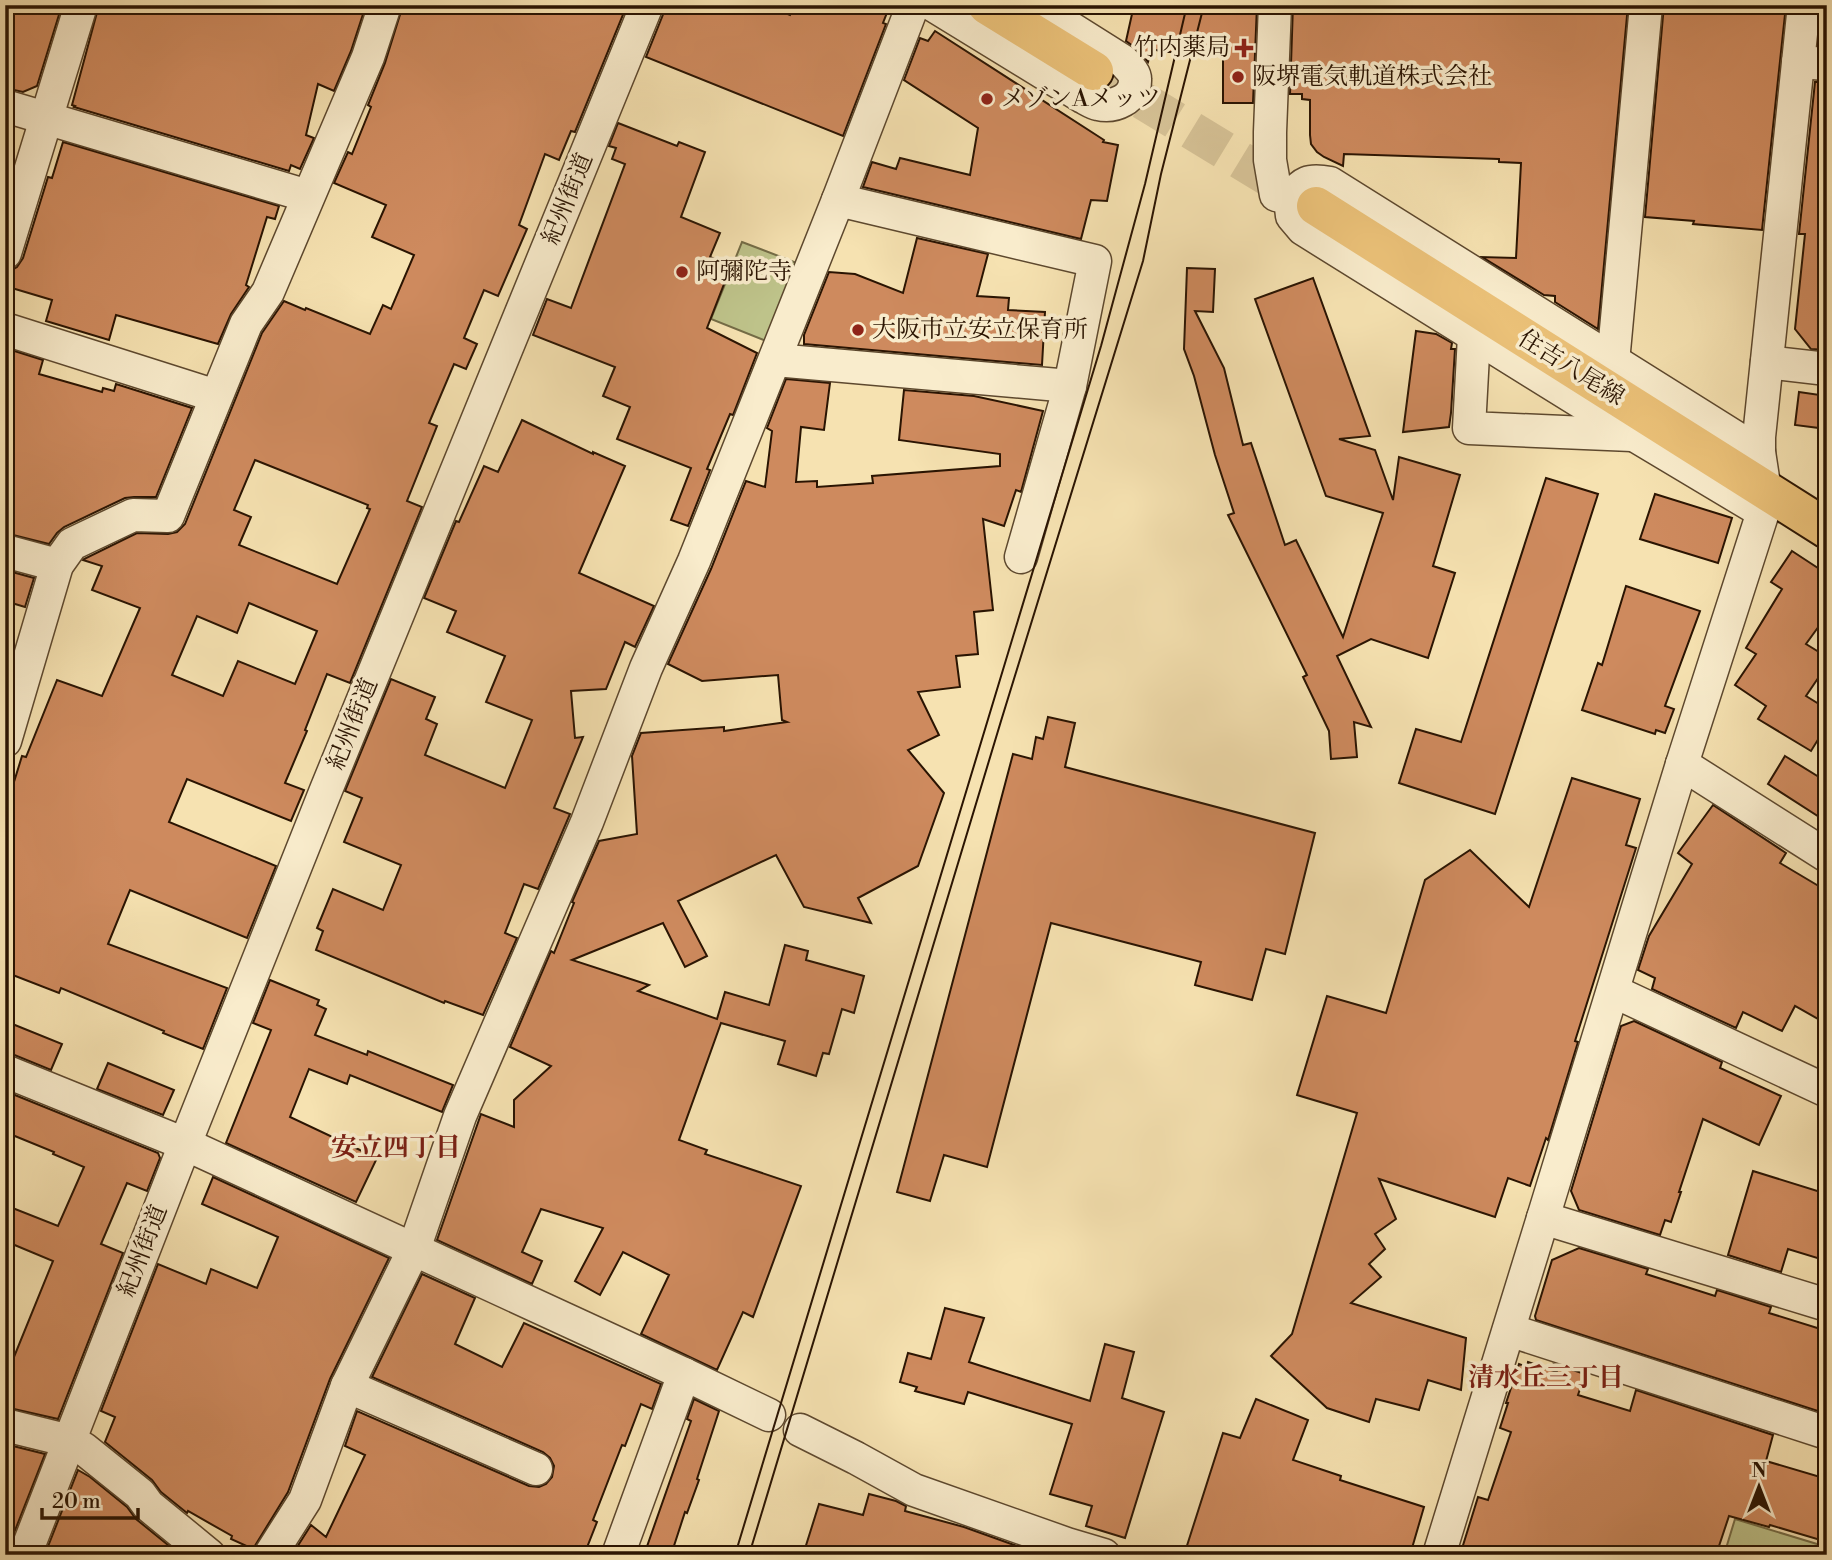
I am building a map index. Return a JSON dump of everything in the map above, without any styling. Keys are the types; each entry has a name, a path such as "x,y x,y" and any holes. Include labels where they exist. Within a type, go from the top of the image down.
{"main road":[{"path":"987,5 1094,71"},
{"name":"住吉八尾線","path":"1303,202 1764,502 1827,529"}],"street":[{"path":"5,253 80,5"},
{"path":"5,741 57,565 72,544 133,515 168,516 246,324 268,292 309,196 368,57 385,5"},
{"name":"紀州街道","path":"25,1555 326,790 647,5"},
{"path":"270,1555 304,1500 347,1386 414,1249 460,1116 587,822 646,668 694,561 914,5"},
{"path":"933,5 1083,97 1098,104 1114,105 1126,100 1135,80 1123,61 1034,5"},
{"path":"1275,5 1270,160 1276,195 1303,202"},
{"path":"1613,362 1646,5"},
{"path":"1439,1555 1764,502 1759,452 1766,362 1812,63 1804,5"},
{"path":"5,106 309,196"},
{"path":"1759,452 1329,183 1315,180 1301,185 1303,202 1292,215 1303,229 1634,435 1764,502"},
{"path":"838,200 1095,261 1070,386 1021,557"},
{"path":"5,329 216,396"},
{"path":"1474,336 1469,428 1634,435"},
{"path":"775,360 1070,386"},
{"path":"1766,362 1827,369"},
{"path":"5,551 57,565"},
{"path":"1682,764 1827,856"},
{"path":"1613,992 1827,1091"},
{"path":"5,1071 185,1144 769,1415"},
{"path":"1543,1218 1827,1305"},
{"path":"1509,1330 1827,1433"},
{"path":"618,1555 684,1374"},
{"path":"347,1386 536,1469"},
{"path":"5,1425 65,1453 85,1449 209,1555"},
{"path":"800,1430 914,1490 1065,1549 1104,1555"}],"green space":[{"path":"742,242 802,265 771,343 711,319"},
{"path":"1735,1519 1827,1547 1827,1555 1724,1555"}],"building":[{"path":"5,5 62,5 37,86 23,92 5,88"},
{"path":"99,5 366,5 334,91 318,84 306,135 314,138 300,169 291,165 289,171 74,107 72,105"},
{"path":"403,5 627,5 575,132 571,131 559,160 545,154 519,225 527,229 498,296 484,290 464,338 477,344 466,369 454,364 429,423 437,426 407,501 422,507 350,683 327,674 285,783 304,790 291,821 187,779 169,822 276,866 247,938 130,890 108,944 227,988 203,1049 61,988 59,993 5,972 5,811 22,756 26,757 57,680 102,696 140,608 92,590 102,566 83,560 137,533 168,534 177,532 185,524 262,333 284,301 370,334 383,305 391,309 414,255 372,237 386,205 334,183 348,152 352,154","holes":["255,460 368,505 367,508 370,509 337,584 239,545 251,517 234,510","249,603 317,631 295,684 238,661 223,696 172,675 197,616 237,633"]},
{"path":"665,5 765,5 790,15 794,5 890,5 883,23 886,24 843,136 646,57"},
{"path":"1134,5 1257,5 1253,103 1223,103 1223,52 1164,52 1152,49 1148,62 1126,41"},
{"path":"1293,5 1628,5 1598,329 1555,302 1555,296 1544,295 1482,257 1516,258 1521,163 1499,162 1499,159 1344,154 1343,166 1317,152 1311,144 1310,100 1302,99 1302,94 1290,94"},
{"path":"1664,5 1786,5 1762,230 1645,217"},
{"path":"1822,5 1827,5 1827,46 1818,45"},
{"path":"935,31 1104,140 1103,142 1118,145 1107,201 1091,200 1081,239 863,187 872,162 896,169 900,158 970,175 978,128 904,80 920,38 928,41"},
{"path":"1815,82 1827,82 1827,350 1811,349 1795,329 1805,234 1799,234"},
{"path":"618,123 677,146 679,142 705,152 681,217 720,233 710,257 731,266 707,328 757,353 733,415 730,414 707,469 710,470 688,526 671,520 691,468 617,439 630,407 603,396 615,367 533,335 547,299 571,308 625,164 612,159 616,148 609,146"},
{"path":"63,142 279,206 275,219 267,217 246,285 249,287 231,314 218,344 116,315 109,340 46,321 52,300 5,286 5,271 17,267 23,258 48,177 52,178"},
{"path":"917,238 988,254 977,296 1009,298 1008,310 1045,312 1042,365 804,344 804,335 829,272 855,274 903,293"},
{"path":"1187,268 1215,269 1213,312 1195,311 1224,368 1243,445 1251,443 1285,545 1296,540 1343,637 1383,513 1326,496 1255,299 1313,278 1370,436 1339,439 1375,450 1393,500 1399,457 1460,475 1433,566 1455,573 1428,658 1371,639 1337,656 1371,727 1354,722 1357,757 1331,759 1329,731 1303,677 1307,675 1228,515 1234,513 1184,349"},
{"path":"1416,331 1436,334 1452,343 1451,349 1455,349 1451,413 1449,427 1403,432"},
{"path":"5,348 43,360 39,374 102,392 103,388 114,391 116,384 192,408 156,497 125,498 64,527 49,544 5,533"},
{"path":"786,379 830,383 824,430 801,427 796,482 817,481 817,487 873,483 872,476 1000,466 1000,454 899,440 904,390 974,396 1043,411 1021,492 1016,490 1004,526 983,519 993,610 974,612 978,654 956,656 960,687 918,692 939,735 908,750 944,793 918,866 858,898 871,923 804,907 776,855 678,901 707,956 685,967 663,923 572,960 649,985 638,991 717,1019 725,992 769,1005 785,945 808,951 806,960 864,976 854,1013 842,1009 829,1054 823,1053 816,1076 778,1064 785,1041 721,1023 679,1140 707,1150 705,1154 801,1186 753,1317 743,1312 717,1370 641,1334 669,1275 623,1252 600,1295 575,1281 603,1228 541,1209 522,1252 542,1261 532,1284 437,1240 481,1114 514,1127 514,1100 551,1066 510,1047 551,951 554,953 574,903 572,902 599,841 637,834 632,756 641,733 724,727 724,731 787,722 782,720 778,675 702,681 668,664 711,569 746,481 765,487 772,431 767,428"},
{"path":"1799,392 1827,396 1827,429 1795,425"},
{"path":"522,420 625,466 579,573 654,606 635,647 625,642 606,689 571,691 575,738 583,737 554,808 570,814 538,889 524,884 505,933 517,938 483,1015 445,1001 444,1003 316,950 323,931 317,928 333,889 383,910 401,865 344,842 362,798 345,791 391,679 435,697 426,719 437,724 425,755 505,788 532,720 486,702 505,656 447,632 456,611 424,598 456,521 459,522 484,466 498,472"},
{"path":"1546,478 1598,494 1495,814 1399,783 1416,729 1461,742"},
{"path":"1655,494 1732,518 1718,563 1640,539"},
{"path":"1792,551 1827,574 1827,615 1806,644 1827,657 1827,665 1806,696 1827,709 1827,725 1811,751 1758,719 1766,706 1735,685 1756,654 1746,648 1782,589 1771,582"},
{"path":"5,570 34,578 25,607 5,601"},
{"path":"1626,586 1700,611 1665,706 1674,709 1665,733 1656,730 1655,734 1582,710 1598,663 1602,665"},
{"path":"1048,717 1075,723 1065,767 1315,833 1285,954 1266,949 1252,1000 1195,985 1201,962 1051,923 987,1167 944,1155 930,1201 897,1192 1013,754 1032,759 1036,737 1043,739"},
{"path":"1785,756 1827,782 1827,822 1768,784"},
{"path":"1572,778 1640,799 1626,845 1636,848 1575,1041 1578,1042 1548,1140 1546,1138 1530,1186 1508,1178 1495,1217 1379,1179 1396,1219 1375,1234 1385,1249 1369,1264 1381,1277 1351,1303 1466,1338 1461,1390 1428,1380 1419,1410 1376,1399 1369,1422 1327,1408 1271,1356 1292,1334 1357,1113 1297,1095 1327,996 1386,1013 1425,880 1470,850 1529,907"},
{"path":"1713,805 1786,853 1780,863 1827,891 1827,1024 1795,1006 1782,1031 1743,1012 1736,1028 1652,989 1655,978 1638,970 1649,936 1692,864 1678,853"},
{"path":"270,980 319,1000 317,1005 326,1009 315,1035 367,1055 368,1051 453,1085 442,1112 350,1075 347,1084 309,1069 290,1117 377,1158 356,1202 226,1143 271,1030 253,1023"},
{"path":"5,1021 62,1044 51,1070 5,1053"},
{"path":"1634,1021 1722,1062 1720,1068 1781,1096 1759,1145 1703,1119 1671,1222 1665,1220 1660,1235 1579,1210 1571,1191 1621,1026"},
{"path":"108,1063 174,1090 163,1115 97,1089"},
{"path":"5,1091 158,1153 160,1158 147,1191 127,1183 101,1244 123,1253 58,1419 5,1407 5,1379 53,1261 5,1241 5,1205 58,1226 84,1167 5,1132"},
{"path":"1753,1171 1827,1194 1827,1261 1788,1249 1781,1272 1728,1255"},
{"path":"213,1177 389,1258 330,1379 288,1492 253,1549 231,1539 232,1536 188,1511 187,1513 105,1442 115,1417 101,1411 158,1264 206,1284 211,1269 257,1288 278,1237 202,1204"},
{"path":"1579,1248 1648,1269 1646,1274 1715,1296 1717,1290 1771,1307 1769,1313 1827,1331 1827,1414 1536,1320 1552,1260"},
{"path":"422,1274 475,1298 455,1344 502,1367 524,1323 661,1384 652,1409 641,1404 625,1446 622,1445 593,1520 597,1522 584,1555 292,1555 311,1525 326,1537 365,1455 345,1446 357,1411 529,1486 539,1487 552,1477 554,1466 543,1452 372,1377"},
{"path":"945,1308 984,1318 969,1362 1090,1401 1105,1344 1134,1352 1122,1398 1164,1412 1125,1538 1086,1526 1092,1506 1050,1494 1072,1424 968,1392 964,1404 915,1391 917,1387 900,1382 908,1353 931,1359"},
{"path":"1528,1362 1557,1372 1554,1364 1585,1374 1578,1395 1630,1411 1636,1390 1773,1435 1766,1461 1827,1479 1827,1542 1729,1516 1716,1555 1460,1555 1478,1497 1488,1500 1511,1432 1500,1428 1506,1403 1519,1364 1527,1367"},
{"path":"694,1399 719,1411 697,1479 699,1480 671,1555 644,1555 691,1421 687,1419"},
{"path":"1256,1399 1308,1420 1293,1460 1341,1476 1340,1480 1424,1507 1410,1555 1184,1555 1223,1433 1240,1438"},
{"path":"5,1444 45,1454 14,1533 5,1530"},
{"path":"78,1470 127,1507 136,1519 168,1545 162,1555 57,1555 47,1549"},
{"path":"869,1494 896,1501 906,1506 905,1511 964,1527 1042,1555 803,1555 819,1504 863,1515"}],"tunnel":[{"path":"1094,71 1301,197"}],"tram line":[{"path":"735,1555 1101,346 1145,184 1187,5"},
{"path":"749,1555 1143,261 1161,174 1204,5"}],"place":[{"name":"竹内薬局","path":"1244,48"},
{"name":"阪堺電気軌道株式会社","path":"1238,77"},
{"name":"メゾンAメッツ","path":"987,99"},
{"name":"阿彌陀寺","path":"682,272"},
{"name":"大阪市立安立保育所","path":"858,330"}],"district":[{"name":"安立四丁目","path":"396,1148"},
{"name":"清水丘三丁目","path":"1546,1378"}]}
